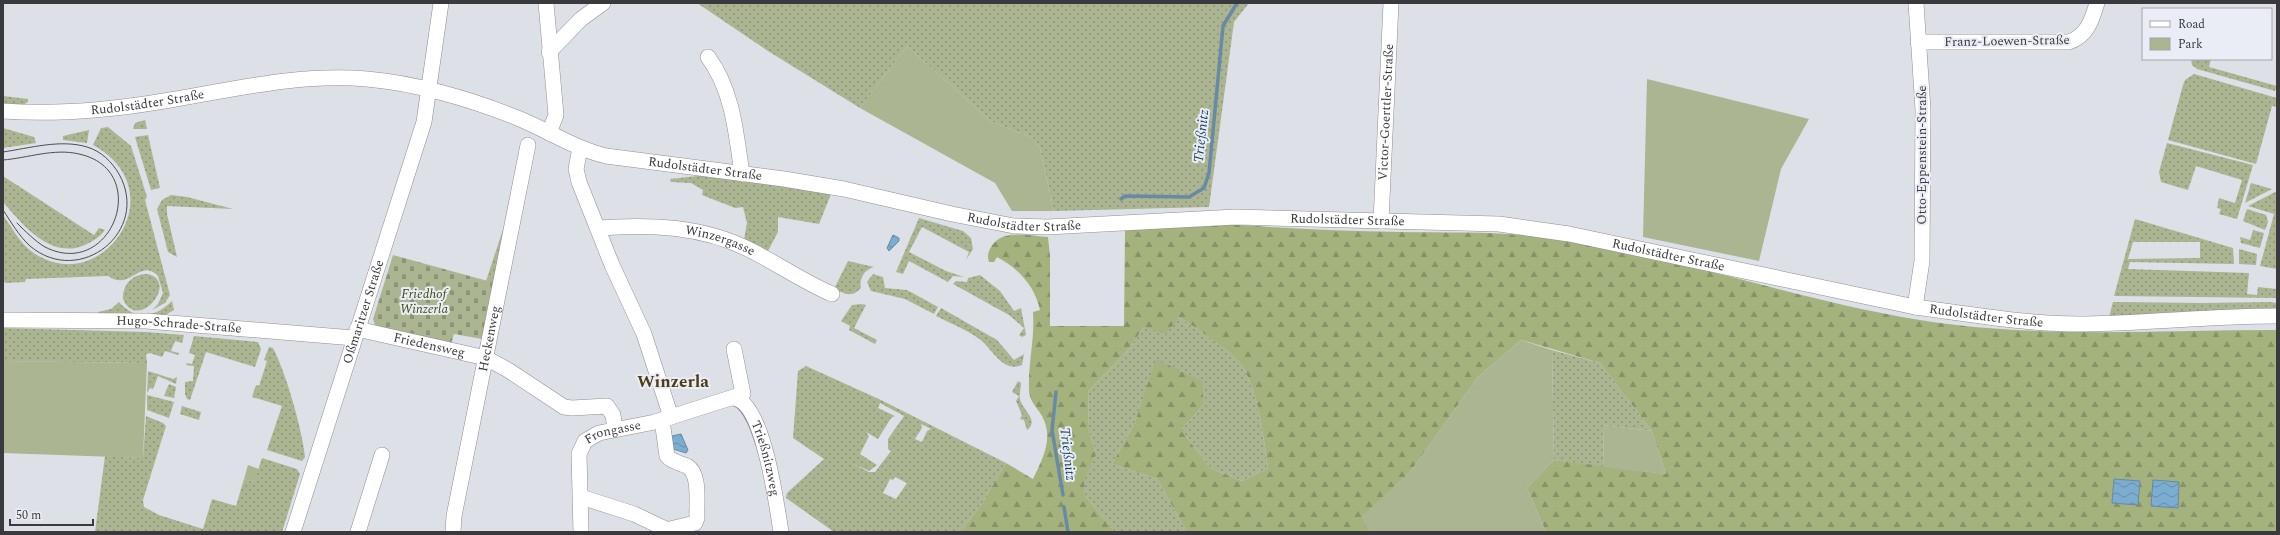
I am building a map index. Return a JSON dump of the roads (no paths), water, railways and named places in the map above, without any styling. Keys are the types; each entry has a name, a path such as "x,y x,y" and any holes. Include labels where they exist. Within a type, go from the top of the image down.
{"street":[{"name":"Oßmaritzer Straße","path":"293,532 355,334 424,122 440,3"},
{"path":"546,3 549,52 556,115 549,133"},
{"path":"549,52 581,19 603,3"},
{"name":"Victor-Goerttler-Straße","path":"1381,221 1391,3"},
{"name":"Otto-Eppenstein-Straße","path":"1915,306 1922,262 1923,110 1916,3"},
{"name":"Franz-Loewen-Straße","path":"1918,42 2069,42 2078,38 2088,28 2097,3"},
{"path":"708,57 718,71 727,93 735,125 742,174"},
{"name":"Rudolstädter Straße","path":"3,111 46,113 104,109 312,78 368,79 428,91 492,109 580,148 614,157 844,189 974,219 1014,226 1047,227 1236,217 1499,224 1569,234 1915,306 2050,323 2086,324 2238,316 2277,316"},
{"name":"Heckenweg","path":"453,532 454,516 528,145"},
{"path":"580,148 576,169 583,195 644,334 666,418 667,456 673,461 688,467 694,475 697,518 695,523 669,531 634,514 580,497"},
{"name":"Winzergasse","path":"598,228 652,226 706,233 750,250 832,294"},
{"name":"Hugo-Schrade-Straße","path":"3,320 146,321 355,334"},
{"name":"Friedensweg","path":"355,334 486,358 508,370 564,407 607,406 613,415 615,429"},
{"path":"666,418 743,394 734,349"},
{"name":"Trießnitzweg","path":"731,398 737,398 744,403 756,426 770,467 781,532"},
{"name":"Frongasse","path":"581,532 581,447 589,438 615,429 666,418"},
{"path":"358,532 382,455"}],"water":[{"path":"893,235 899,238 899,241 889,251 887,248"},
{"path":"681,434 688,450 686,453 673,449 672,436"},
{"path":"2114,479 2140,481 2138,505 2112,503"},
{"path":"2153,480 2179,482 2178,508 2151,506"}],"waterway":[{"name":"Trießnitz","path":"1121,199 1125,196 1189,197 1204,188 1209,173 1223,26 1237,3"},
{"name":"Trießnitz","path":"1056,392 1052,430 1063,495"},
{"name":"Trießnitz","path":"1064,507 1068,532"}],"tram line":[{"path":"3,152 56,144 77,145 92,149 106,158 119,174 126,195 126,215 118,233 105,247 89,257 70,260 49,257 30,246 3,210"},
{"path":"3,160 51,153 70,152 79,154 102,164 114,180 118,199 115,219 105,237 89,249 69,253 45,247 17,223"}],"district":[{"name":"Winzerla","path":"673,382"}],"park label":[{"name":"Friedhof Winzerla","path":"424,302"}]}
